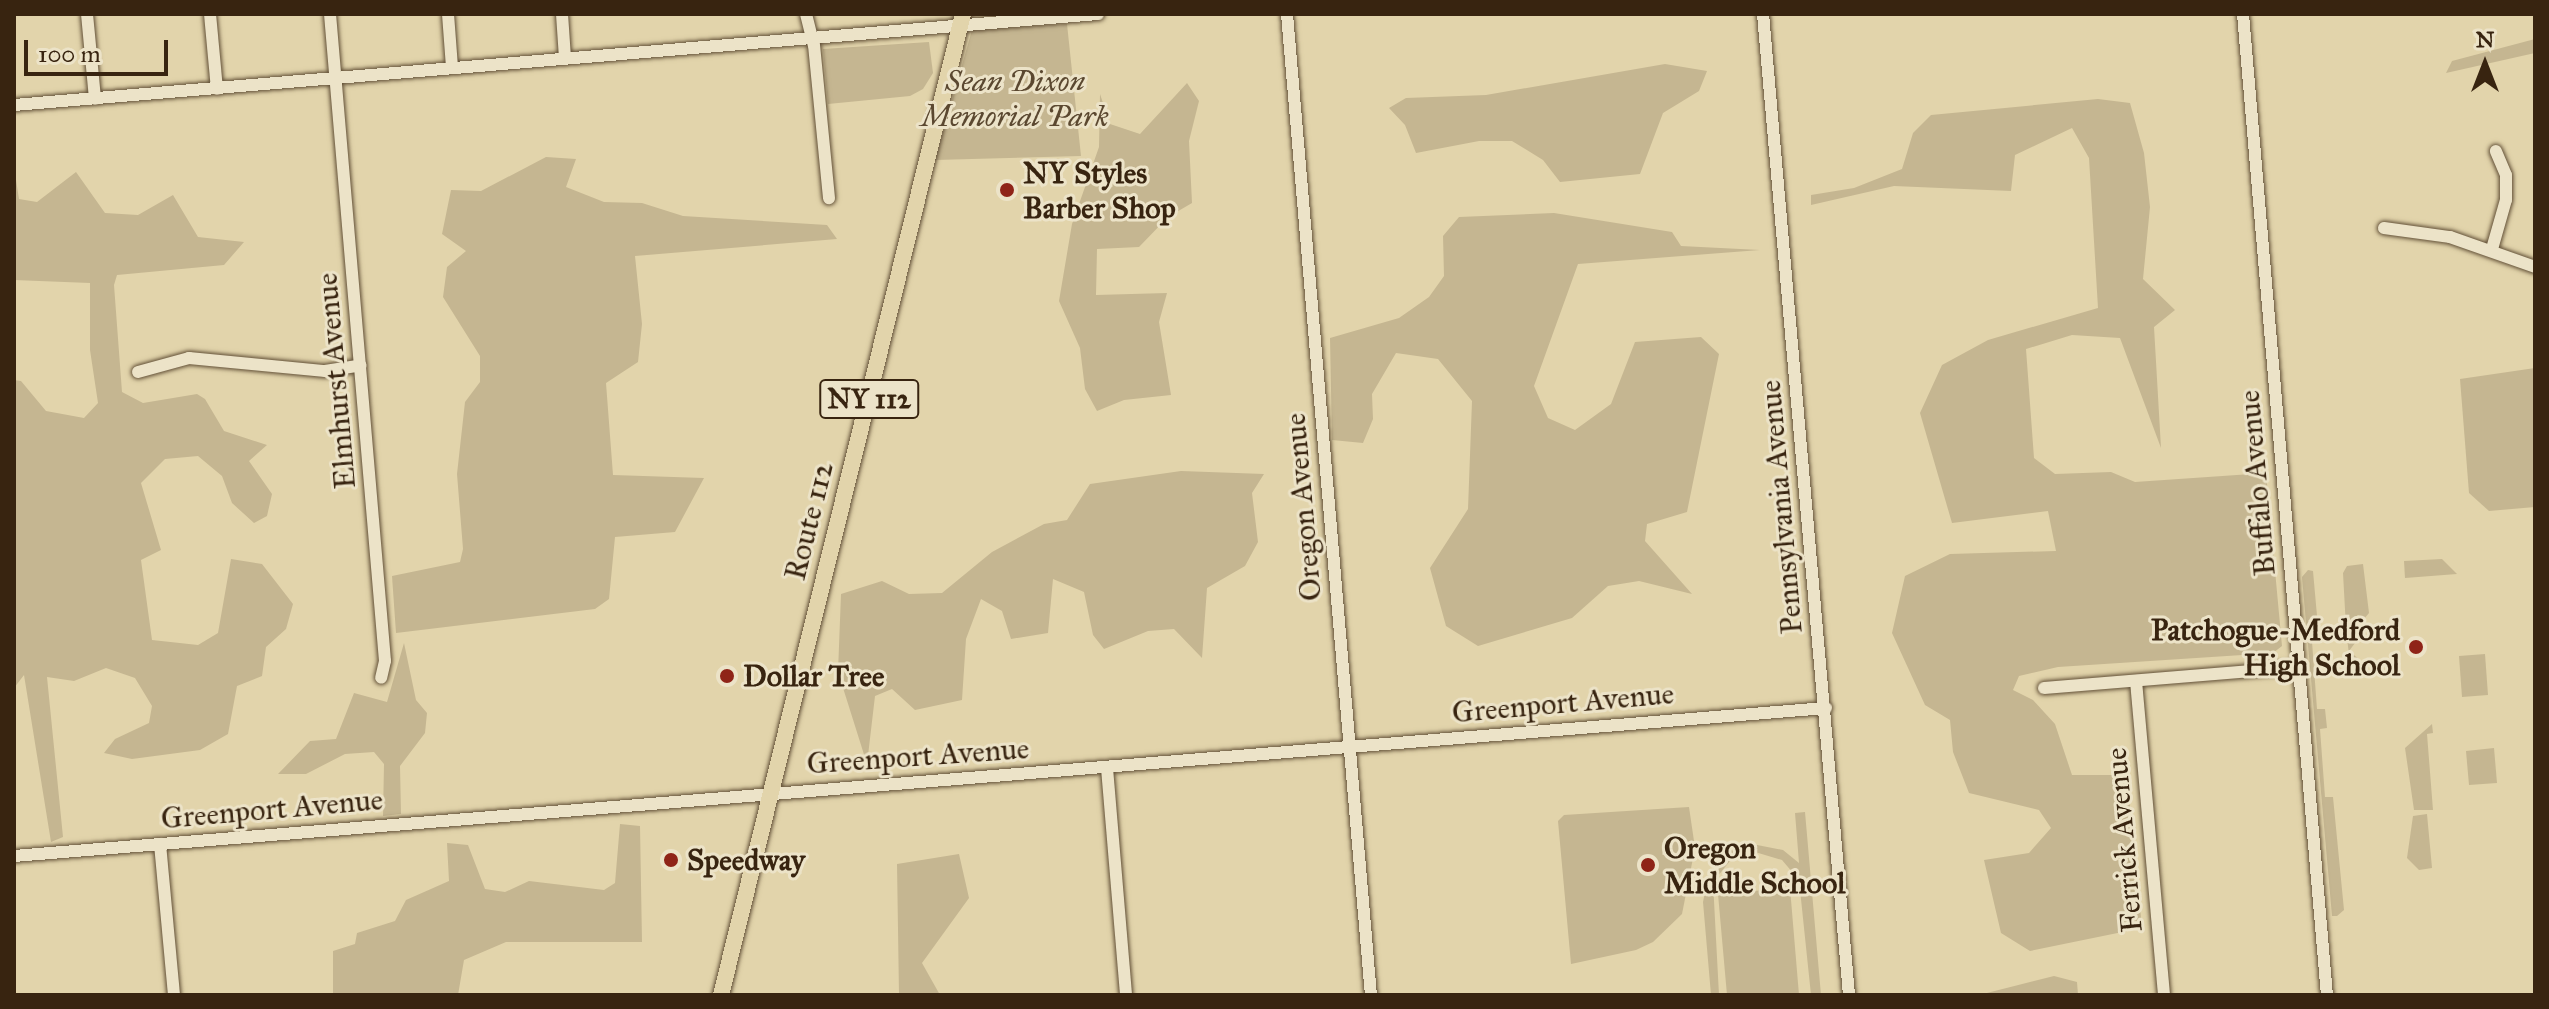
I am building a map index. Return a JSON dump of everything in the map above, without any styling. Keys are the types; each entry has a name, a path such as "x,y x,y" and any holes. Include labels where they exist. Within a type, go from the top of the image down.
{"main road":[{"name":"Route 112","path":"721,995 962,20"}],"street":[{"path":"87,14 95,99"},
{"path":"210,14 217,89"},
{"name":"Elmhurst Avenue","path":"330,14 385,661 381,678"},
{"path":"448,14 452,67"},
{"path":"562,14 565,58"},
{"path":"806,14 829,198"},
{"path":"14,105 811,36 962,20 1098,14"},
{"name":"Oregon Avenue","path":"1287,14 1371,995"},
{"name":"Pennsylvania Avenue","path":"1763,14 1849,995"},
{"name":"Buffalo Avenue","path":"2243,14 2327,995"},
{"path":"2492,249 2506,200 2506,175 2496,151"},
{"path":"2384,228 2429,232 2492,249 2535,267"},
{"path":"138,372 189,358 325,371 361,365"},
{"path":"2044,688 2300,667"},
{"name":"Ferrick Avenue","path":"2136,681 2164,995"},
{"name":"Greenport Avenue","path":"14,856 1826,708"},
{"path":"1107,768 1126,995"},
{"path":"160,844 174,995"}],"green space":[{"name":"Sean Dixon Memorial Park","path":"1067,24 1081,156 935,160 972,30"},
{"path":"2535,39 2535,53 2446,73 2452,61"},
{"path":"929,42 933,73 923,89 910,96 828,104 823,49"},
{"path":"1665,64 1707,71 1699,91 1663,113 1640,174 1560,182 1543,160 1512,141 1479,141 1416,153 1405,125 1389,108 1406,98 1486,95"},
{"path":"1187,83 1199,101 1189,141 1192,203 1168,217 1139,247 1097,249 1096,295 1167,293 1159,322 1171,395 1124,400 1097,411 1085,389 1080,348 1059,301 1072,224 1099,147 1100,94 1110,124 1140,134"},
{"path":"2098,99 2130,103 2144,153 2150,207 2143,279 2175,310 2154,327 2161,448 2120,338 2072,335 2026,349 2034,458 2055,474 2111,472 2135,482 2266,473 2282,646 2273,653 2058,667 2019,676 2013,690 2033,700 2055,724 2072,775 2127,775 2142,928 2030,951 2001,933 1984,860 2029,853 2051,828 2039,810 1969,793 1953,752 1950,720 1925,705 1892,633 1905,576 1950,554 2056,551 2048,511 1952,523 1920,413 1942,365 1988,340 2098,308 2089,158 2072,128 2015,155 2011,191 1894,186 1811,205 1811,195 1854,188 1902,169 1913,133 1931,115"},
{"path":"546,157 576,159 566,187 604,202 642,203 683,216 827,225 837,239 635,256 642,324 638,362 606,383 613,475 704,478 675,532 615,537 609,599 595,609 396,633 392,576 460,562 463,549 457,474 465,402 480,382 480,356 443,297 447,267 466,251 442,234 451,190 481,191"},
{"path":"14,167 19,199 37,202 76,172 105,213 138,215 173,195 198,237 244,242 224,265 117,275 114,285 122,392 143,403 197,394 205,399 224,431 267,445 249,461 272,494 267,516 254,523 232,503 222,476 198,456 165,459 141,483 161,550 141,560 152,640 198,645 218,633 231,559 262,564 293,604 286,629 266,647 262,676 237,686 228,734 200,750 132,759 104,753 115,739 149,723 152,706 135,678 106,668 74,681 47,677 63,837 51,842 24,675 14,688 14,380 21,381 46,411 84,418 98,403 90,350 90,283 14,280"},
{"path":"1554,213 1672,232 1681,246 1760,250 1578,264 1534,386 1548,418 1575,430 1611,404 1635,342 1701,337 1719,354 1687,512 1647,524 1645,541 1692,594 1639,581 1608,586 1572,618 1478,646 1446,626 1430,568 1468,509 1472,401 1438,359 1396,353 1372,394 1373,419 1363,443 1332,440 1330,338 1399,318 1429,297 1444,276 1443,236 1459,217"},
{"path":"2535,368 2535,507 2489,511 2469,493 2460,379"},
{"path":"1181,471 1264,474 1252,493 1258,542 1245,566 1207,588 1202,658 1174,629 1148,631 1104,649 1093,635 1084,592 1053,579 1048,633 1011,639 1002,611 981,599 966,639 962,700 915,710 892,689 875,696 867,764 838,672 841,594 882,581 909,594 942,593 992,552 1044,524 1067,520 1090,484"},
{"path":"2442,559 2457,574 2405,578 2404,561"},
{"path":"2363,564 2369,613 2364,619 2358,615 2346,628 2343,573 2347,566"},
{"path":"2308,570 2313,571 2318,627 2311,628 2317,709 2325,709 2327,728 2320,729 2325,797 2333,797 2344,910 2337,916 2332,916 2302,577"},
{"path":"2346,628 2358,639 2349,651 2360,660 2353,667 2350,664"},
{"path":"404,643 416,700 427,713 425,733 400,766 401,814 383,816 384,764 374,752 345,754 306,774 278,774 310,741 336,739 354,693 387,702"},
{"path":"2485,654 2488,695 2462,697 2459,656"},
{"path":"2432,724 2433,733 2427,734 2433,810 2414,810 2405,748"},
{"path":"2494,748 2497,783 2469,785 2466,751"},
{"path":"1689,807 1695,848 1682,914 1653,942 1636,950 1571,964 1558,821 1564,815"},
{"path":"1805,812 1821,995 1811,995 1799,880 1782,860 1755,852 1730,861 1713,882 1719,995 1711,995 1703,902 1709,873 1731,850 1752,844 1783,850 1799,863 1795,813"},
{"path":"2427,814 2432,868 2419,870 2407,858 2413,816"},
{"path":"620,824 640,826 642,942 506,942 464,960 458,995 333,995 333,951 355,944 357,933 395,921 406,900 449,881 447,843 468,845 485,889 505,892 529,881 604,890 615,883"},
{"path":"959,854 969,898 922,963 940,995 899,995 897,864"},
{"path":"1790,888 1799,995 1727,995 1718,894"},
{"path":"2054,976 2077,982 2078,995 1979,995"}],"place":[{"name":"NY Styles Barber Shop","path":"1007,190"},
{"name":"Patchogue-Medford High School","path":"2416,647"},
{"name":"Dollar Tree","path":"727,676"},
{"name":"Speedway","path":"671,860"},
{"name":"Oregon Middle School","path":"1648,865"}]}
